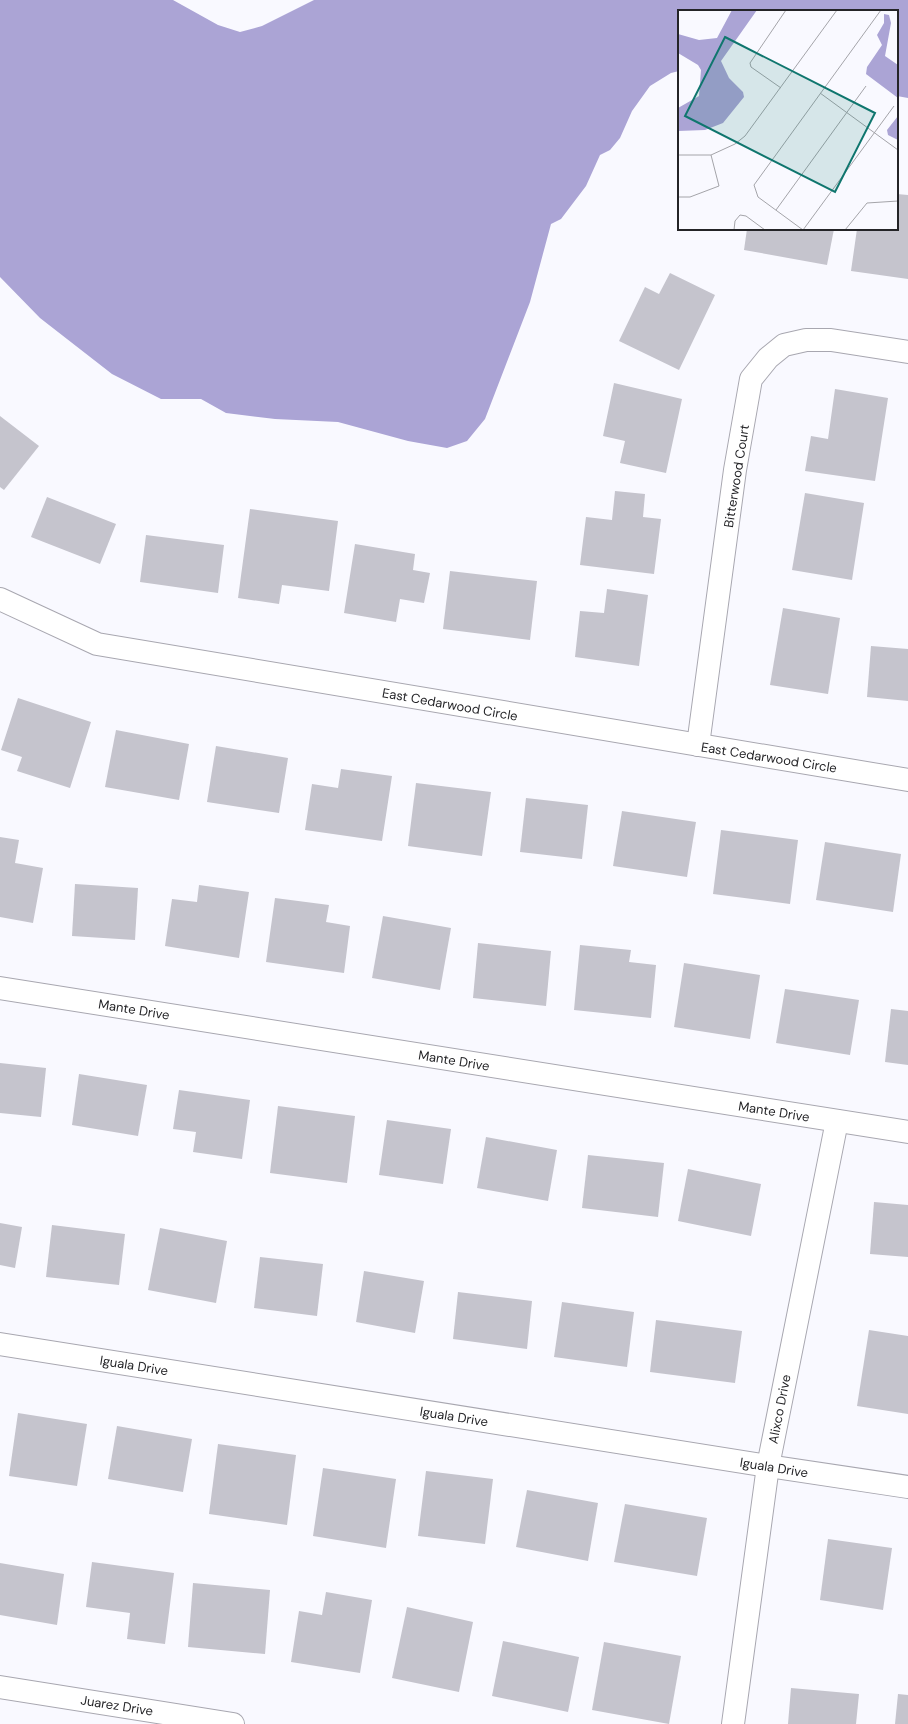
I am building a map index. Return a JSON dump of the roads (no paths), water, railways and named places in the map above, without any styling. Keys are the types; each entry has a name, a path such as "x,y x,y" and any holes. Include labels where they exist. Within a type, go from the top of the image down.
{"street":[{"name":"Bitterwood Court","path":"698,745 735,470 751,379 768,358 784,345 806,340 831,340 908,352"},
{"name":"East Cedarwood Circle","path":"0,599 97,644 908,780"},
{"name":"Mante Drive","path":"0,988 908,1132"},
{"name":"Alixco Drive","path":"733,1724 768,1466 837,1121"},
{"name":"Iguala Drive","path":"0,1344 908,1487"},
{"name":"Juarez Drive","path":"0,1687 234,1724"}]}
